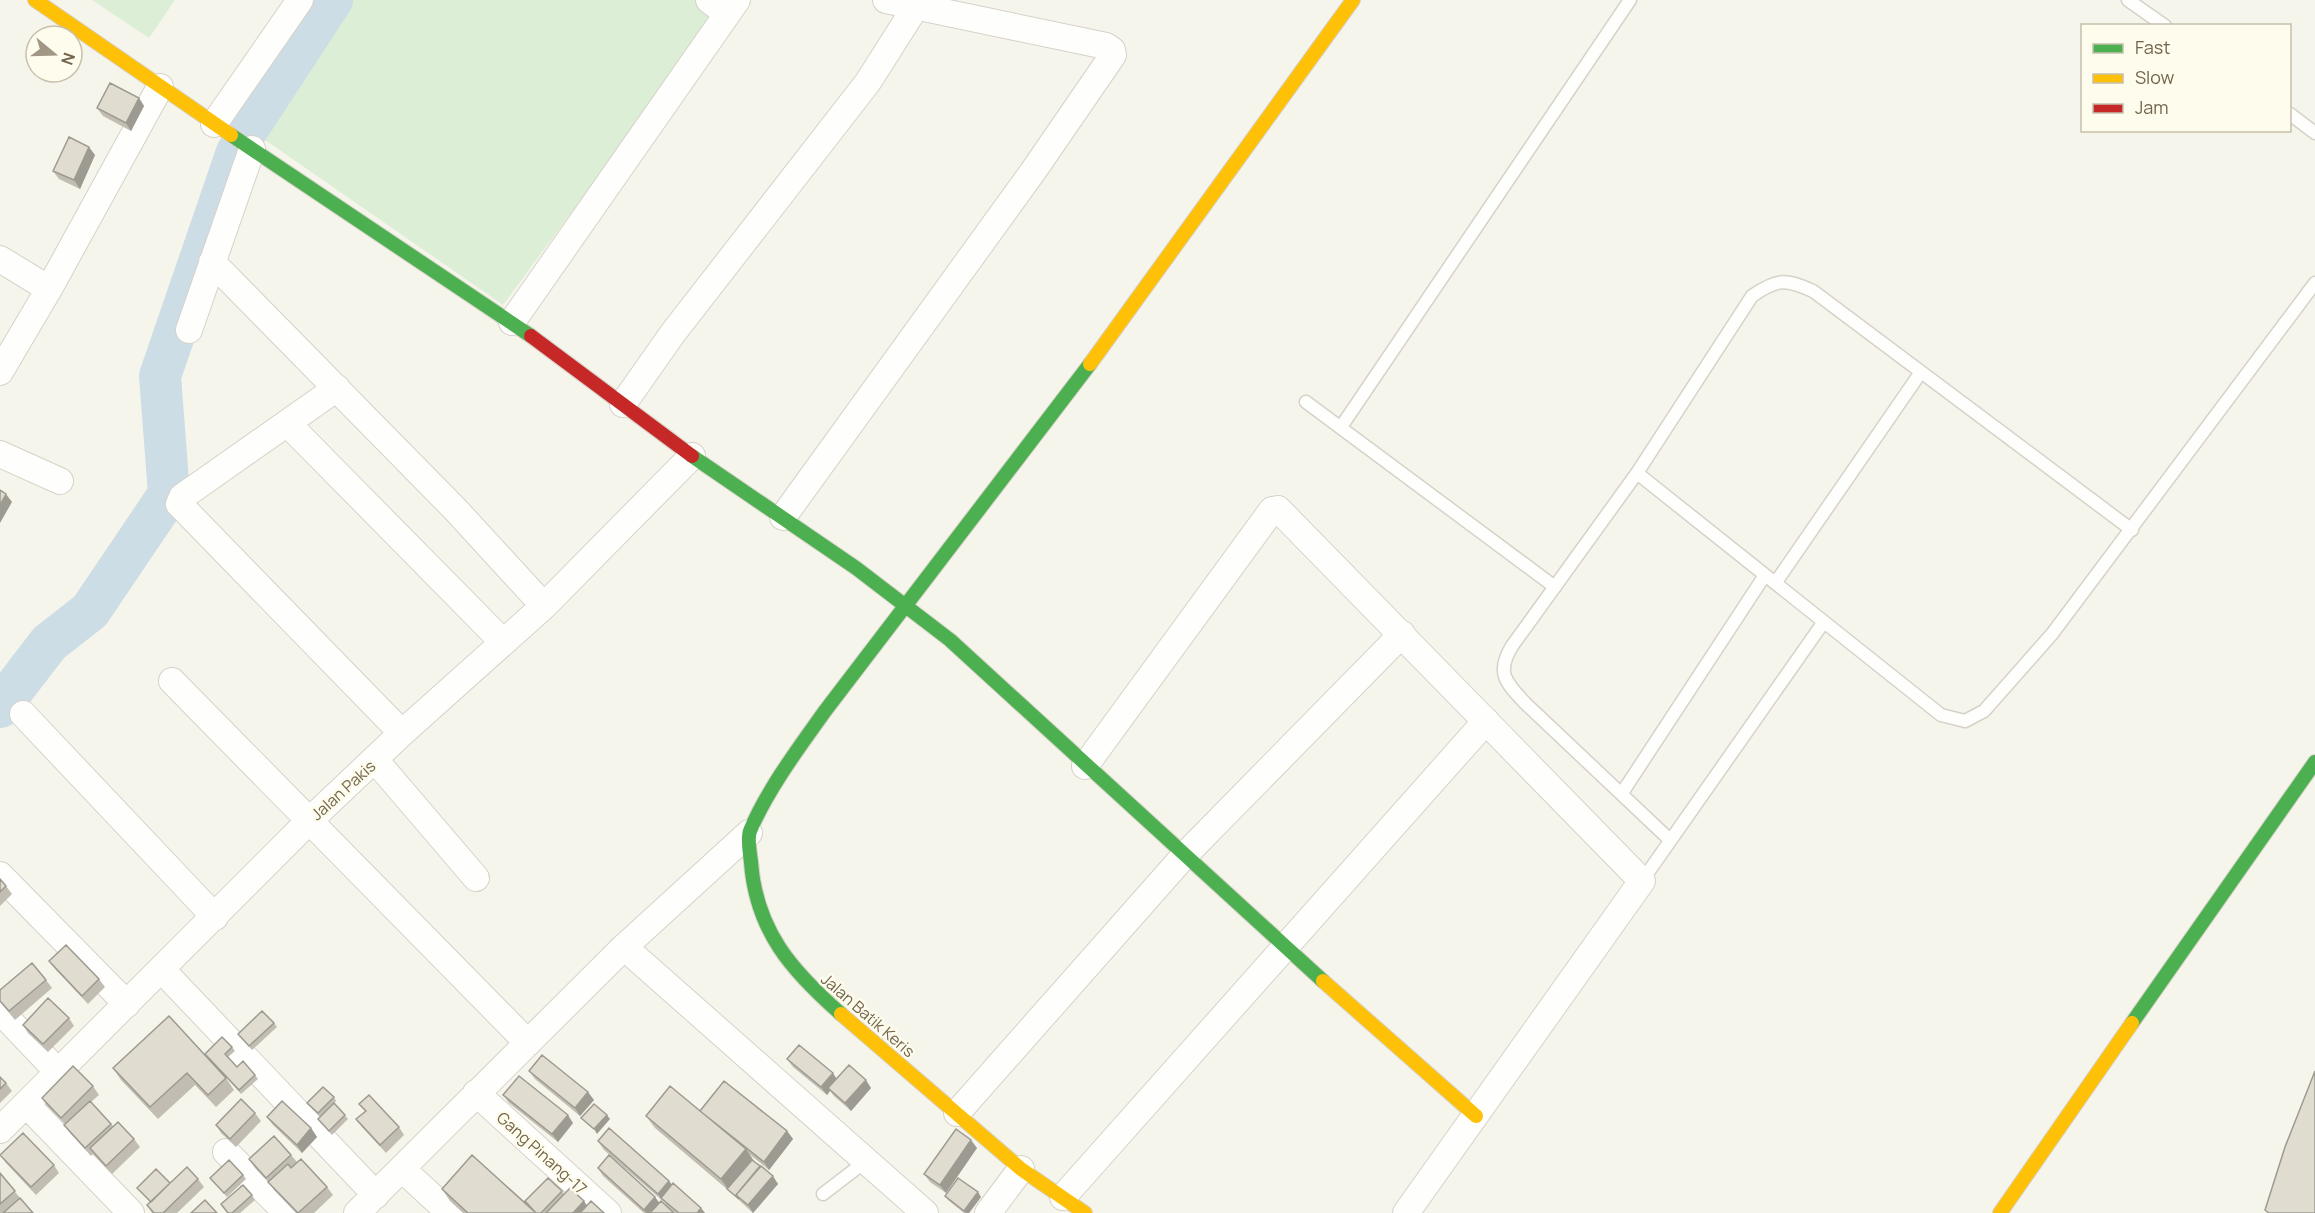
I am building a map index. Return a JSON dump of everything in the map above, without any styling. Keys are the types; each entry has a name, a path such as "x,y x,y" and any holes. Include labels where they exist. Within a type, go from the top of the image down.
{"street":[{"path":"35,0 214,124 512,322 692,456 783,517 905,604 950,640 1286,949 1476,1116"},
{"path":"214,124 300,0"},
{"path":"783,517 1034,170 1113,54 1112,50 1106,46 918,4 886,0"},
{"path":"357,1213 624,947 749,833 792,757 905,604 1075,386 1353,0"},
{"path":"623,404 673,333 868,82 918,4"},
{"path":"512,322 724,5"},
{"path":"0,372 49,289 160,87"},
{"path":"189,330 252,149"},
{"path":"0,259 49,289"},
{"path":"212,262 337,388 544,606"},
{"path":"337,388 182,497 179,504 402,733"},
{"path":"287,423 503,642"},
{"path":"0,454 60,481"},
{"name":"Jalan Pakis","path":"0,1130 308,822 376,761 402,733 544,606 692,456"},
{"path":"1085,766 1275,509 1281,510 1642,881 1406,1213"},
{"path":"957,1113 1184,856 1402,634"},
{"path":"172,681 308,822 528,1043"},
{"path":"23,714 215,917"},
{"path":"1063,1197 1286,949 1486,721"},
{"path":"376,761 477,878"},
{"path":"2000,1213 2315,762"},
{"name":"Jalan Batik Keris","path":"749,833 749,859 754,894 762,918 779,949 823,1001 1021,1169 1085,1213"},
{"path":"0,875 127,1004"},
{"path":"624,947 925,1213"},
{"path":"162,970 376,1195"},
{"path":"0,1011 59,1072"},
{"name":"Gang Pinang-17","path":"476,1093 608,1213"},
{"path":"27,1105 131,1213"},
{"path":"226,1152 287,1213"},
{"path":"402,1169 450,1213"},
{"path":"988,1213 1021,1169"}],"lane":[{"path":"1341,427 1630,0"},
{"path":"2128,0 2162,24"},
{"path":"2291,115 2315,133"},
{"path":"1670,840 1524,703 1506,681 1502,669 1512,646 1637,473 1752,296 1770,283 1790,281 1813,291 2132,530"},
{"path":"1637,473 1941,716 1965,721 1984,711 2052,634 2315,283"},
{"path":"1776,582 1921,372"},
{"path":"1306,402 1555,587"},
{"path":"1622,793 1765,574"},
{"path":"1642,881 1823,623"},
{"path":"823,1194 866,1161"}],"green space":[{"path":"92,0 175,0 149,38"},
{"path":"311,0 695,0 717,15 503,305 232,117"}],"building":[{"path":"110,83 139,98 126,123 97,108"},
{"path":"69,137 89,147 74,180 53,171"},
{"path":"0,490 6,494 0,505"},
{"path":"0,879 6,886 0,892"},
{"path":"66,945 99,979 82,996 49,961"},
{"path":"32,963 46,980 9,1011 0,1001 0,990"},
{"path":"48,998 69,1018 43,1044 23,1025"},
{"path":"262,1011 274,1023 249,1046 238,1034"},
{"path":"169,1016 226,1078 208,1095 187,1073 150,1107 113,1068"},
{"path":"222,1037 232,1047 225,1054 237,1067 243,1061 255,1075 239,1090 205,1054"},
{"path":"799,1045 833,1073 821,1087 787,1059"},
{"path":"542,1055 588,1092 575,1108 529,1071"},
{"path":"849,1065 866,1080 845,1103 828,1088"},
{"path":"73,1066 93,1086 61,1118 42,1098"},
{"path":"2315,1071 2315,1213 2269,1213 2265,1210 2285,1147"},
{"path":"519,1076 568,1115 552,1134 503,1095"},
{"path":"0,1077 6,1083 0,1089"},
{"path":"724,1081 787,1131 764,1162 700,1111"},
{"path":"670,1086 746,1149 721,1179 646,1116"},
{"path":"323,1087 334,1097 318,1113 307,1103"},
{"path":"369,1095 399,1127 380,1145 356,1119 366,1111 359,1104"},
{"path":"241,1099 255,1113 230,1139 216,1125"},
{"path":"90,1101 111,1124 85,1148 64,1125"},
{"path":"282,1101 311,1128 297,1145 267,1117"},
{"path":"334,1103 345,1115 329,1131 318,1119"},
{"path":"594,1104 607,1115 594,1129 581,1118"},
{"path":"118,1122 134,1139 106,1166 90,1148"},
{"path":"609,1128 669,1181 658,1194 598,1141"},
{"path":"956,1129 971,1140 940,1185 924,1174"},
{"path":"23,1133 54,1165 31,1187 0,1155"},
{"path":"274,1136 291,1155 266,1178 249,1159"},
{"path":"472,1155 536,1213 468,1213 442,1189"},
{"path":"609,1155 655,1197 644,1210 598,1168"},
{"path":"301,1159 327,1187 298,1213 268,1182 288,1164 291,1168"},
{"path":"229,1160 243,1175 224,1193 210,1178"},
{"path":"752,1160 760,1166 736,1195 739,1199 727,1189"},
{"path":"761,1166 773,1176 748,1205 736,1195"},
{"path":"187,1167 198,1179 163,1213 154,1213 147,1205"},
{"path":"156,1169 170,1183 151,1202 137,1188"},
{"path":"0,1173 15,1191 0,1204"},
{"path":"548,1178 562,1191 541,1213 536,1213 525,1201"},
{"path":"958,1178 978,1192 964,1211 945,1196"},
{"path":"673,1183 701,1208 697,1213 679,1213 661,1198"},
{"path":"243,1185 252,1195 232,1213 228,1213 221,1204"},
{"path":"570,1188 584,1201 573,1213 546,1213"},
{"path":"20,1198 33,1213 3,1213"},
{"path":"205,1200 217,1213 191,1213"},
{"path":"591,1201 604,1213 580,1213"},
{"path":"661,1201 674,1213 650,1213"}],"waterway":[{"path":"245,133 332,0"},
{"path":"0,707 49,643 90,611 169,494 160,376 237,152"}],"traffic: fast":[{"path":"231,135 531,336"},
{"path":"841,1014 792,965 769,929 754,887 749,846 750,831 775,784 825,711 1090,364"},
{"path":"692,456 856,568 950,640 1323,981"},
{"path":"2132,1023 2315,762"}],"traffic: slow":[{"path":"35,0 231,135"},
{"path":"1090,364 1353,0"},
{"path":"1323,981 1476,1116"},
{"path":"841,1014 1021,1169 1085,1213"},
{"path":"2000,1213 2132,1023"}],"traffic: jam":[{"path":"531,336 692,456"}]}
